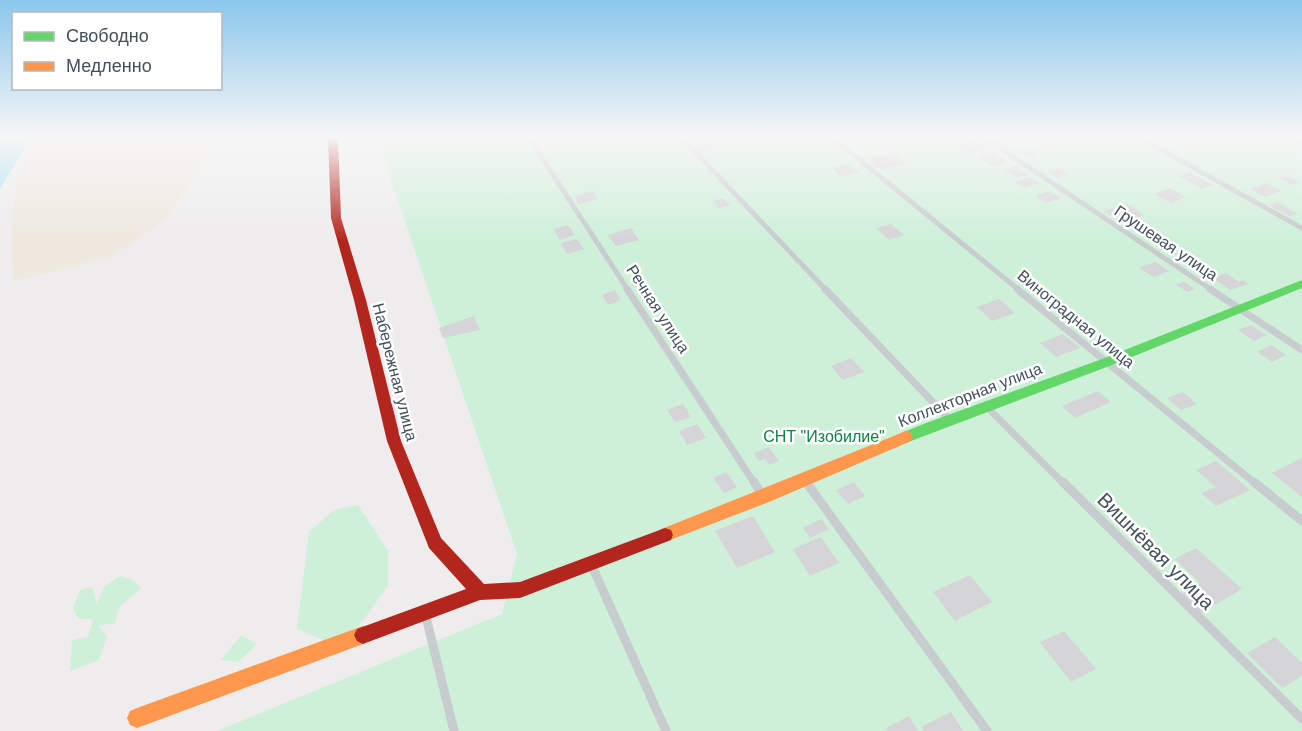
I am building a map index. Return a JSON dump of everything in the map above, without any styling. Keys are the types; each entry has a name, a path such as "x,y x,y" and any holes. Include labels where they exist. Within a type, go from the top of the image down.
{"street":[{"name":"Набережная улица","path":"334,172 336,218 360,300 394,441 435,543 480,592"},
{"name":"Коллекторная улица","path":"137,724 480,592 520,590 763,497 949,419 1107,362 1238,307 1302,284"}],"lane":[{"name":"Речная улица","path":"551,172 763,497"},
{"path":"714,172 949,419"},
{"name":"Виноградная улица","path":"875,172 1302,521"},
{"name":"Грушевая улица","path":"1037,172 1302,350"},
{"path":"1201,172 1302,228"},
{"name":"Вишнёвая улица","path":"986,406 1302,719"},
{"path":"804,479 987,731"},
{"path":"590,562 666,731"},
{"path":"425,614 454,731"}],"green space":[{"name":"СНТ \"Изобилие\"","path":"388,172 1302,172 1302,731 217,731 502,614 517,554"},
{"path":"358,505 388,551 388,586 358,627 326,641 297,629 309,532 334,510"},
{"path":"120,576 133,580 141,588 119,607 115,623 98,626 107,637 99,660 70,671 72,640 88,637 93,619 78,619 73,608 80,590 92,587 97,604 104,587"},
{"path":"241,635 257,644 238,662 221,660"}],"sand":[{"path":"17,172 199,172 168,215 151,230 112,256 13,281 12,217"}],"water":[{"path":"0,172 10,172 0,189"}],"building":[{"path":"836,172 860,172 841,177"},
{"path":"1007,172 1024,172 1028,175 1017,178"},
{"path":"1048,172 1068,174 1057,178"},
{"path":"1190,173 1213,185 1202,189 1179,176"},
{"path":"1284,176 1300,182 1292,185 1279,178"},
{"path":"1030,177 1040,183 1024,188 1014,182"},
{"path":"1266,183 1281,191 1265,197 1250,189"},
{"path":"1170,188 1186,197 1171,203 1155,194"},
{"path":"593,191 598,199 579,204 574,196"},
{"path":"1049,191 1061,198 1046,203 1035,196"},
{"path":"723,198 730,205 719,208 713,201"},
{"path":"1277,202 1298,214 1289,216 1269,205"},
{"path":"1127,204 1144,215 1121,222 1104,211"},
{"path":"891,224 904,235 889,240 876,228"},
{"path":"568,225 575,235 560,240 553,229"},
{"path":"631,228 639,240 616,246 608,235"},
{"path":"577,239 584,249 567,254 561,243"},
{"path":"1155,262 1169,271 1154,277 1139,268"},
{"path":"1226,273 1239,282 1243,280 1248,284 1230,290 1213,278"},
{"path":"1184,282 1195,289 1188,292 1176,285"},
{"path":"615,290 621,300 608,305 602,295"},
{"path":"999,299 1015,313 992,321 977,307"},
{"path":"474,316 480,330 443,338 439,328"},
{"path":"1250,325 1266,335 1254,341 1238,330"},
{"path":"1063,334 1080,348 1056,357 1040,343"},
{"path":"1271,345 1286,355 1272,362 1257,352"},
{"path":"851,358 864,372 843,380 831,366"},
{"path":"1098,391 1111,402 1075,418 1062,406"},
{"path":"1183,392 1197,404 1181,410 1167,398"},
{"path":"683,404 691,417 675,422 667,410"},
{"path":"697,424 706,438 687,445 679,431"},
{"path":"769,447 779,461 769,465 765,459 759,461 754,453"},
{"path":"1302,458 1302,497 1272,473"},
{"path":"1216,461 1250,490 1216,506 1201,493 1216,487 1196,470"},
{"path":"726,472 737,487 724,493 713,478"},
{"path":"854,482 865,496 848,504 836,490"},
{"path":"753,516 775,552 737,568 715,531"},
{"path":"821,519 829,529 810,538 803,528"},
{"path":"821,537 839,563 810,576 793,549"},
{"path":"1196,548 1242,589 1201,613 1181,594 1200,583 1175,559"},
{"path":"970,575 992,602 955,621 933,592"},
{"path":"1064,631 1096,669 1071,682 1040,642"},
{"path":"1275,637 1302,663 1302,676 1282,688 1247,653"},
{"path":"951,712 963,731 924,731 921,727"},
{"path":"909,716 918,731 888,731 886,728"}],"traffic: fast":[{"path":"906,437 1107,362 1302,284"}],"traffic: slow":[{"path":"665,535 906,437"},
{"path":"137,718 363,635"}],"traffic: jam":[{"path":"334,172 336,218 360,300 394,441 435,543 480,592"},
{"path":"363,635 480,592 520,590 665,535"}]}
